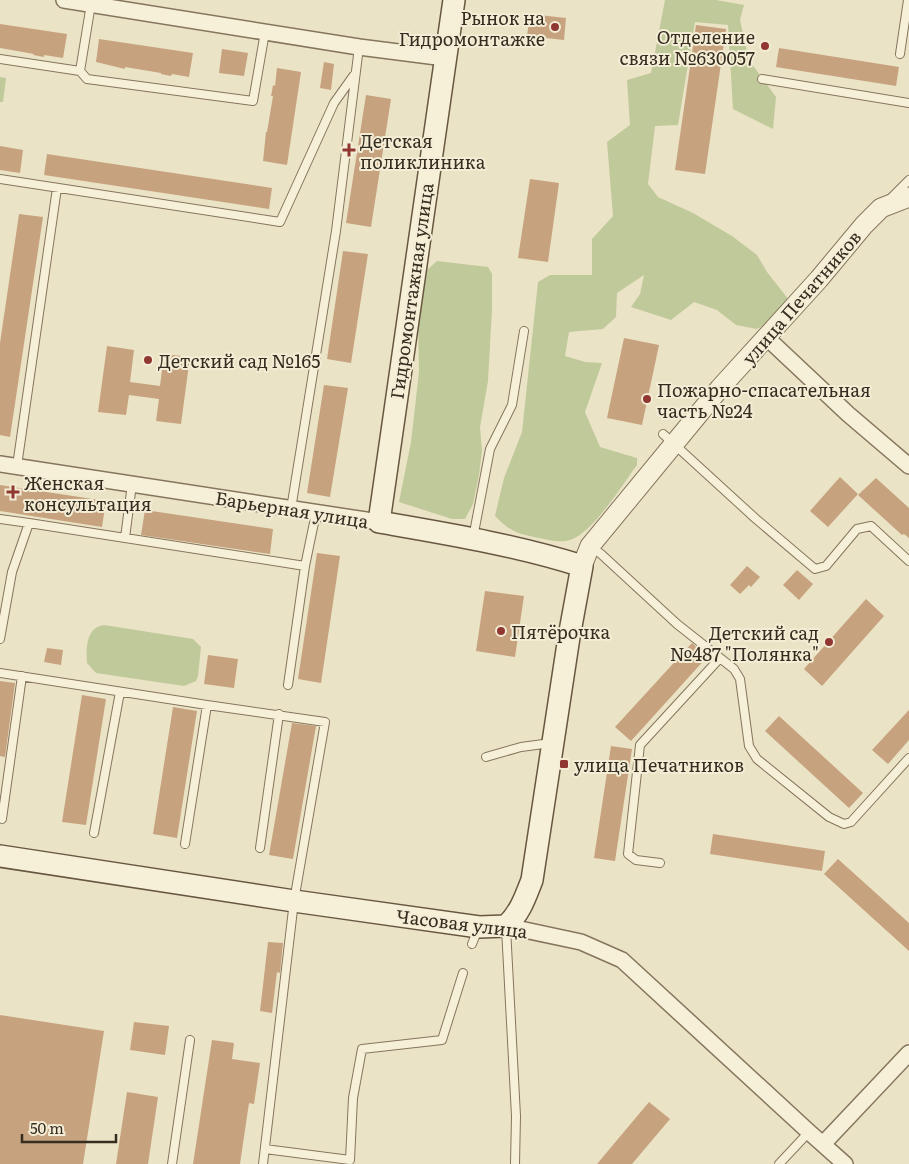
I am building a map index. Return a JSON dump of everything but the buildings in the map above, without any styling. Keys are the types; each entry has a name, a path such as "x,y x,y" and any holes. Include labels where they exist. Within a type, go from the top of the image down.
{"main road":[{"name":"Гидромонтажная улица","path":"379,522 454,0"},
{"name":"Барьерная улица","path":"379,522 473,538 542,553 586,556"},
{"name":"улица Печатников","path":"506,926 520,909 532,880 569,638 586,556"},
{"name":"Часовая улица","path":"0,856 294,901 475,936 506,926"}],"street":[{"path":"64,0 91,4 125,5 265,32 445,58"},
{"name":"улица Печатников","path":"586,556 669,438 766,337 881,208 909,198"},
{"path":"766,337 848,414 909,466"},
{"name":"Барьерная улица","path":"0,464 379,522"},
{"name":"Часовая улица","path":"506,926 582,942 622,960 845,1164"},
{"path":"823,1144 909,1053"}],"lane":[{"path":"900,54 908,0"},
{"path":"80,71 91,4"},
{"path":"0,59 80,71 87,79 253,101 265,32"},
{"path":"291,509 336,231 359,47"},
{"path":"0,179 280,222 334,103 355,74"},
{"path":"762,79 909,103"},
{"path":"881,208 909,180"},
{"path":"17,466 57,188"},
{"path":"473,538 490,449 512,405 524,331"},
{"path":"669,438 815,569 826,566 857,529 871,526 909,561"},
{"path":"125,538 132,484"},
{"path":"288,685 305,566 316,513"},
{"path":"0,519 305,566"},
{"path":"0,639 12,572 29,524"},
{"path":"586,556 678,624 734,669 740,679 748,746 756,759 829,817 844,824 851,822 909,758"},
{"path":"660,863 636,860 628,854 640,745 720,658"},
{"path":"0,672 120,692 325,722 294,901 263,1164"},
{"path":"0,818 2,819 22,676"},
{"path":"94,833 120,692"},
{"path":"185,844 207,705"},
{"path":"260,848 279,714"},
{"path":"486,757 520,747 553,743"},
{"path":"506,926 516,1116 515,1164"},
{"path":"265,1149 350,1160 353,1098 362,1049 442,1040 463,972"},
{"path":"172,1164 190,1040"},
{"path":"779,1164 809,1132"}],"green space":[{"path":"665,0 716,0 744,5 740,20 749,60 776,97 773,129 733,109 728,25 695,22 678,125 655,126 648,184 658,197 693,213 732,236 757,255 767,272 789,300 780,316 757,329 736,325 717,310 694,302 671,320 631,307 640,294 644,275 617,293 616,317 603,329 569,332 565,356 585,362 602,363 585,412 600,447 637,458 637,465 606,507 579,536 566,541 546,540 515,532 495,516 504,478 522,432 538,282 550,275 592,275 592,239 613,216 607,142 630,125 627,80 651,73"},
{"path":"0,77 6,78 3,102 0,102"},
{"path":"437,261 488,267 492,274 488,381 480,427 482,451 473,504 465,519 452,519 399,502 411,442 419,372 418,317 427,270"},
{"path":"104,625 193,639 201,647 196,681 184,686 96,673 87,663 87,645 90,634 98,627"}],"place":[{"name":"Рынок на Гидромонтажке","path":"555,27"},
{"name":"Отделение связи №630057","path":"765,46"},
{"name":"Детская поликлиника","path":"349,150"},
{"name":"Детский сад №165","path":"148,360"},
{"name":"Пожарно-спасательная часть №24","path":"647,399"},
{"name":"Женская консультация","path":"13,492"},
{"name":"Пятёрочка","path":"501,631"},
{"name":"Детский сад №487 \"Полянка\"","path":"829,642"},
{"name":"улица Печатников","path":"564,764"}]}
